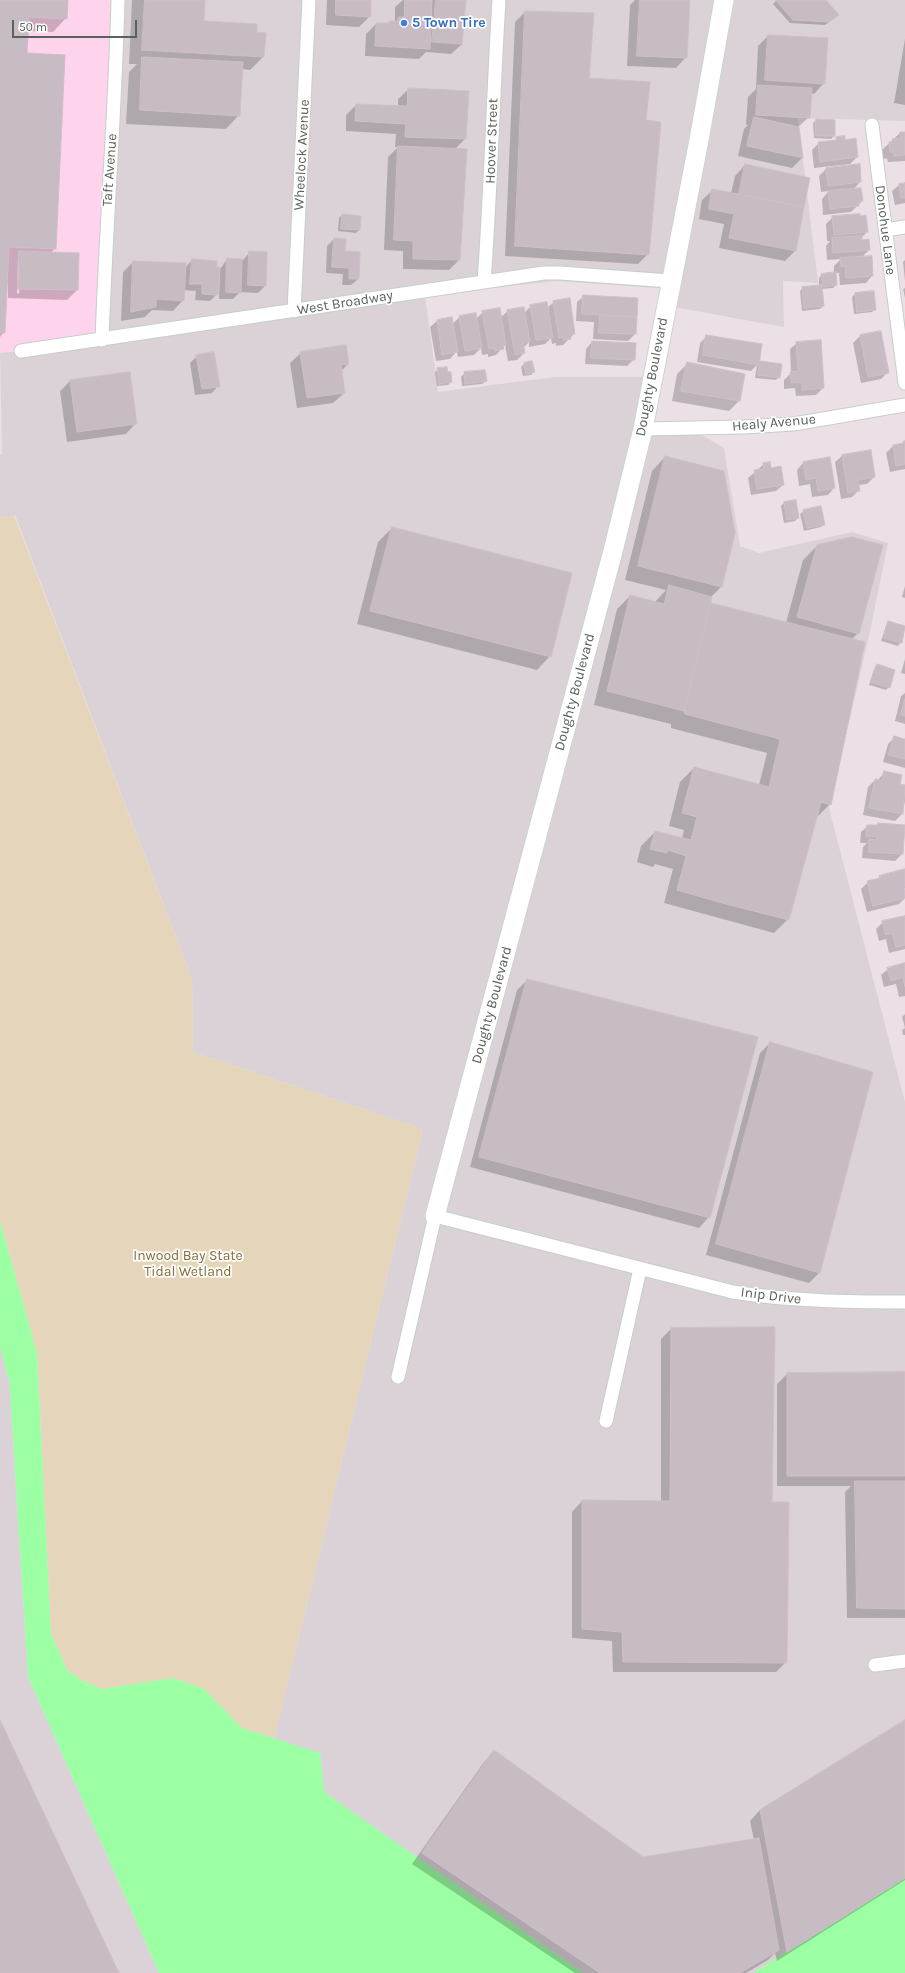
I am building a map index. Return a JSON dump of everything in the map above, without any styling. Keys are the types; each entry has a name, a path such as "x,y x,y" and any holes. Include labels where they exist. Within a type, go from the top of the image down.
{"main road":[{"name":"Doughty Boulevard","path":"435,1216 613,551 642,429 699,140 724,0"}],"street":[{"name":"Taft Avenue","path":"102,340 118,0"},
{"name":"Wheelock Avenue","path":"294,311 309,0"},
{"name":"Hoover Street","path":"484,282 491,187 494,81 499,0"},
{"name":"Donohue Lane","path":"872,125 905,382"},
{"path":"886,230 905,228"},
{"name":"West Broadway","path":"21,351 544,273 670,282"},
{"name":"Healy Avenue","path":"642,429 743,427 794,424 905,405"},
{"name":"Inip Drive","path":"435,1216 733,1292 772,1298 830,1302 905,1302"},
{"name":"Doughty Boulevard","path":"398,1377 435,1216"},
{"path":"606,1420 640,1269"},
{"path":"875,1665 905,1661"}],"shaded area":[{"path":"0,0 116,0 98,335 0,353"},
{"path":"118,0 905,0 905,121 798,118 818,283 783,281 784,327 668,306 671,289 557,281 425,295 438,392 554,377 655,377 646,424 686,426 724,448 740,546 759,553 852,532 888,543 868,641 829,808 905,1102 905,1877 753,1973 583,1973 323,1792 320,1753 274,1739 423,1129 193,1052 192,979 15,515 0,518 0,455 2,454 0,353 21,351 98,335"},
{"path":"0,1221 37,1353 51,1634 67,1670 83,1681 102,1689 172,1678 203,1688 242,1728 320,1753 324,1792 583,1973 159,1973 28,1677 8,1360 0,1331"},
{"path":"0,1334 8,1360 28,1677 159,1973 0,1973"},
{"path":"905,1877 905,1973 753,1973"}],"green space":[{"name":"Inwood Bay State Tidal Wetland","path":"14,515 192,979 193,1052 423,1129 274,1739 242,1728 203,1688 173,1678 102,1689 83,1681 67,1670 51,1634 37,1353 0,1221 0,518"}],"building":[{"path":"0,0 68,0 67,19 29,17 27,53 65,55 56,249 9,247 5,333 0,333"},
{"path":"145,0 205,0 204,21 257,24 257,32 266,33 264,57 142,50"},
{"path":"336,0 371,0 371,17 336,15"},
{"path":"405,0 432,0 430,49 375,46 376,23 389,23 389,21 398,21 398,17 404,17"},
{"path":"436,0 466,0 462,44 432,42"},
{"path":"640,0 690,0 687,58 637,56"},
{"path":"776,0 826,0 839,15 829,22 793,20"},
{"path":"525,11 594,13 589,78 650,82 646,120 661,122 649,255 515,246"},
{"path":"768,35 828,38 825,84 765,80"},
{"path":"142,57 243,62 240,116 140,110"},
{"path":"758,85 812,88 810,118 756,115"},
{"path":"408,88 469,91 466,139 405,137 406,124 355,121 356,104 407,106"},
{"path":"754,117 799,127 803,158 747,146"},
{"path":"816,119 835,120 835,136 816,136"},
{"path":"900,132 905,132 905,155 894,156 894,152 890,152 889,142 893,142 892,139 900,138"},
{"path":"845,136 845,140 856,138 858,157 820,162 818,142 837,140 836,137"},
{"path":"398,146 467,149 460,260 413,259 413,241 394,240"},
{"path":"745,164 810,178 804,207 739,194"},
{"path":"860,164 861,182 828,186 826,168"},
{"path":"905,183 905,198 901,198 899,184"},
{"path":"861,188 863,201 858,201 859,206 830,209 828,191"},
{"path":"712,189 804,207 796,251 729,238 734,214 709,209"},
{"path":"342,214 361,216 360,230 341,229"},
{"path":"860,214 860,216 866,215 868,232 834,235 832,216"},
{"path":"862,236 862,240 869,239 870,250 833,253 832,238"},
{"path":"334,238 346,239 345,251 360,252 359,279 349,279 349,268 332,267"},
{"path":"19,251 79,253 78,290 18,289"},
{"path":"249,251 267,252 266,286 248,285"},
{"path":"872,256 873,276 846,278 845,266 841,267 840,258"},
{"path":"227,258 242,259 241,293 226,292"},
{"path":"192,259 217,261 217,267 220,267 218,295 202,294 202,284 190,284"},
{"path":"133,261 186,263 184,301 156,299 156,307 131,312"},
{"path":"836,272 837,285 823,287 821,274"},
{"path":"822,285 824,306 804,308 802,287"},
{"path":"874,291 876,310 857,312 855,293"},
{"path":"583,295 638,298 637,317 582,314"},
{"path":"570,298 575,334 570,335 571,339 563,340 562,337 559,338 553,301"},
{"path":"547,302 553,338 536,340 530,305"},
{"path":"524,307 530,342 523,343 525,353 515,355 507,310"},
{"path":"500,308 506,345 503,346 504,349 495,351 494,348 489,349 482,311"},
{"path":"476,313 482,348 465,351 459,316"},
{"path":"600,315 637,317 636,334 599,333"},
{"path":"452,317 458,352 442,355 437,320"},
{"path":"881,331 889,373 868,377 860,335"},
{"path":"706,335 762,344 759,365 703,355"},
{"path":"821,340 824,388 802,390 802,382 791,383 790,372 798,371 796,342"},
{"path":"592,341 636,343 635,360 591,358"},
{"path":"346,345 349,364 341,365 345,393 307,398 300,352"},
{"path":"214,352 220,387 202,389 196,355"},
{"path":"532,361 535,372 526,374 524,363"},
{"path":"760,361 782,364 780,378 758,375"},
{"path":"687,362 745,374 740,401 681,391"},
{"path":"447,367 448,372 451,372 452,382 439,384 437,368"},
{"path":"485,370 487,381 465,384 464,372"},
{"path":"130,372 137,424 77,432 70,380"},
{"path":"905,441 905,464 896,466 893,445 904,443 903,442"},
{"path":"871,450 875,477 858,480 860,491 848,493 842,455"},
{"path":"665,456 724,471 735,533 722,587 638,566"},
{"path":"830,457 835,488 818,491 816,478 806,480 803,462"},
{"path":"770,462 771,468 781,466 784,485 757,489 754,470 764,469 763,463"},
{"path":"796,500 799,518 787,520 784,502"},
{"path":"821,506 825,525 807,528 803,510"},
{"path":"392,527 572,573 551,657 370,611"},
{"path":"852,537 883,545 859,634 797,617 817,545"},
{"path":"669,585 712,597 684,711 607,691 630,595 664,604"},
{"path":"711,603 865,642 831,805 821,802 789,920 677,890 686,856 668,850 667,853 650,849 655,831 691,840 697,817 682,813 694,767 769,787 780,739 685,714 684,711"},
{"path":"888,621 905,626 902,643 884,638"},
{"path":"877,664 895,670 890,688 871,682"},
{"path":"905,699 905,716 901,715"},
{"path":"894,736 905,739 905,759 889,755"},
{"path":"884,771 902,775 900,784 905,785 903,814 869,808 875,779 882,781"},
{"path":"878,823 905,825 903,854 869,852 869,839 877,840 877,837 866,836 867,825 877,825"},
{"path":"905,869 905,898 873,906 867,881"},
{"path":"905,916 905,945 896,947 892,933 886,935 882,921"},
{"path":"905,963 905,987 903,977 891,981 887,968"},
{"path":"527,979 758,1037 710,1218 479,1157"},
{"path":"770,1042 873,1072 820,1273 716,1244"},
{"path":"775,1327 772,1502 789,1502 787,1663 623,1662 622,1632 582,1629 582,1500 670,1501 671,1328"},
{"path":"905,1372 905,1476 787,1476 787,1373"},
{"path":"855,1481 905,1481 905,1609 857,1608"},
{"path":"0,1720 119,1973 0,1973"},
{"path":"905,1720 905,1878 787,1952 760,1810"},
{"path":"494,1750 643,1857 759,1838 779,1950 740,1973 600,1973 422,1853"}],"waterway":[{"path":"0,1336 10,1376"}],"place":[{"name":"5 Town Tire","path":"404,23"}]}
